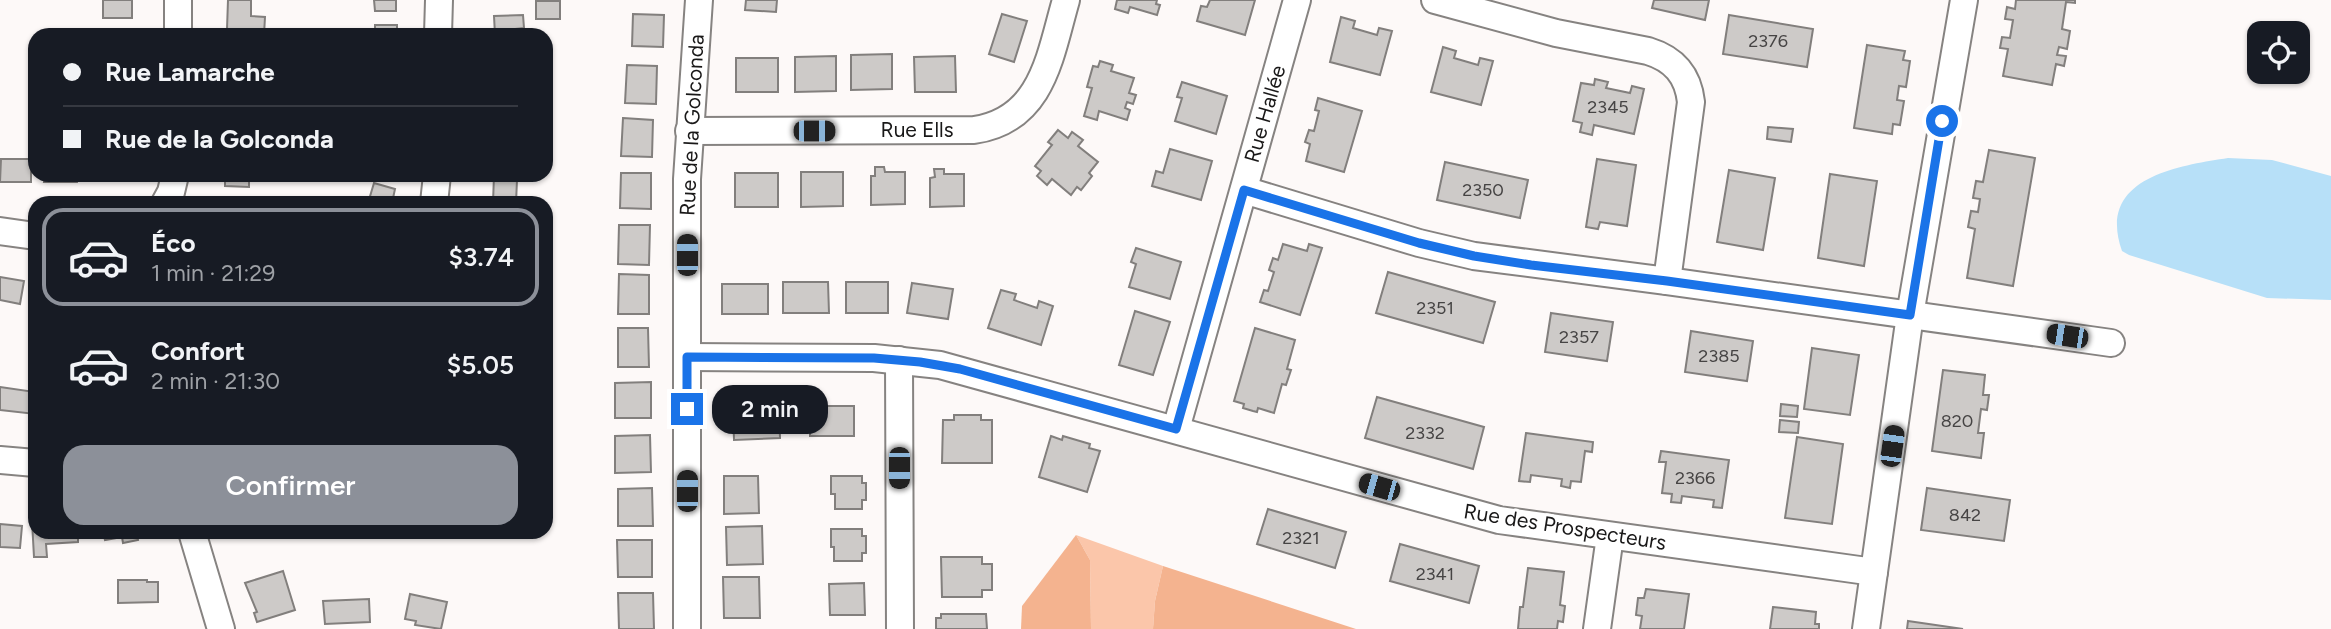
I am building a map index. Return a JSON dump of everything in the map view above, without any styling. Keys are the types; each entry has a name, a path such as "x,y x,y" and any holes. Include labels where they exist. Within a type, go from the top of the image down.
{"street":[{"path":"177,28 178,0"},
{"path":"438,28 439,0"},
{"name":"Rue de la Golconda","path":"687,629 690,131 699,0"},
{"name":"Rue Ells","path":"690,131 988,128 1015,114 1037,89 1066,0"},
{"name":"Rue Hallée","path":"1176,429 1297,0"},
{"path":"1436,0 1556,33 1648,51 1660,55 1679,69 1690,90 1691,102 1667,281"},
{"path":"1866,629 1910,315 1964,0"},
{"path":"1244,190 1419,243 1474,256 2111,343"},
{"path":"0,231 28,235"},
{"name":"Rue des Prospecteurs","path":"687,357 899,360 960,369 1478,515 1874,572"},
{"path":"899,360 900,629"},
{"path":"0,460 28,462"},
{"path":"1597,629 1610,536"},
{"path":"194,539 221,629"}],"shaded area":[{"path":"1076,535 1163,566 1155,601 1153,629 1091,629 1090,560"},
{"path":"1076,535 1090,560 1091,629 1021,629 1022,606"},
{"path":"1163,566 1356,629 1153,629 1155,601"}],"water":[{"path":"2228,158 2272,160 2331,176 2331,300 2267,298 2122,251 2117,226 2120,207 2131,192 2146,180 2165,172"}],"building":[{"path":"103,0 132,0 132,18 103,18"},
{"path":"228,0 251,0 251,16 265,17 264,28 227,28"},
{"path":"374,0 396,0 396,11 375,11"},
{"path":"746,0 777,0 776,12 745,10"},
{"path":"1117,0 1157,0 1156,4 1160,5 1157,15 1130,7 1128,13 1115,9"},
{"path":"1210,0 1255,0 1245,35 1197,21 1201,6 1207,7"},
{"path":"1654,0 1709,0 1705,20 1652,8"},
{"path":"2016,0 2075,0 2075,3 2066,2 2062,29 2070,31 2067,49 2059,47 2057,55 2066,56 2064,66 2056,64 2052,85 2003,76 2008,49 2000,48 2002,37 2010,38 2013,20 2005,19 2007,7 2015,9"},
{"path":"536,1 560,1 560,19 536,19"},
{"path":"633,14 664,15 663,47 632,46"},
{"path":"1002,14 1027,21 1014,62 989,54"},
{"path":"523,15 524,28 495,28 494,16"},
{"path":"1729,15 1813,29 1807,67 1723,54"},
{"path":"1341,17 1355,21 1353,28 1377,35 1379,28 1392,31 1380,75 1330,62"},
{"path":"375,25 397,25 397,28 375,28"},
{"path":"1867,45 1905,51 1903,60 1910,61 1906,87 1899,86 1897,100 1904,101 1900,125 1893,124 1892,134 1854,128"},
{"path":"1443,47 1456,51 1454,58 1478,65 1480,58 1493,61 1481,105 1431,92"},
{"path":"892,54 892,89 851,90 851,55"},
{"path":"836,56 836,91 795,92 795,57"},
{"path":"955,56 956,92 915,92 914,57"},
{"path":"736,58 778,58 778,92 736,92"},
{"path":"1100,61 1113,65 1111,71 1134,78 1129,93 1136,95 1133,104 1127,102 1125,108 1130,110 1127,120 1099,111 1097,120 1084,116 1092,88 1087,87 1093,66 1098,67"},
{"path":"627,65 657,66 656,104 625,103"},
{"path":"1595,79 1608,82 1606,88 1630,93 1632,86 1644,89 1634,134 1594,125 1592,135 1580,132 1582,123 1573,121 1581,83 1594,85"},
{"path":"1182,82 1227,96 1216,134 1175,121 1182,98 1177,97"},
{"path":"1318,98 1362,111 1344,172 1306,161 1310,144 1305,142 1309,130 1314,131 1319,111 1315,110"},
{"path":"623,118 653,120 652,157 621,156"},
{"path":"1768,127 1793,129 1791,142 1767,139"},
{"path":"1058,130 1068,138 1072,132 1083,140 1078,146 1098,162 1089,173 1092,176 1081,190 1077,187 1071,195 1052,179 1047,185 1037,176 1041,171 1035,166 1052,145 1048,142"},
{"path":"1170,149 1212,161 1201,200 1152,186 1156,171 1163,173"},
{"path":"1989,150 2035,158 2013,286 1967,278 1975,229 1968,227 1971,211 1978,212 1980,199 1973,198 1976,181 1983,182"},
{"path":"1,159 28,159 28,182 0,182"},
{"path":"1597,159 1636,165 1627,226 1600,222 1598,229 1586,227"},
{"path":"1445,162 1528,180 1520,218 1437,200"},
{"path":"875,167 884,167 885,172 905,172 905,204 871,205 871,176 875,176"},
{"path":"934,169 944,169 944,174 964,174 964,206 930,207 930,178 935,177"},
{"path":"1729,170 1775,178 1763,250 1717,242"},
{"path":"801,172 843,172 843,206 801,207"},
{"path":"621,173 651,173 651,209 620,208"},
{"path":"735,173 778,173 778,207 735,207"},
{"path":"1830,174 1877,181 1864,266 1818,258"},
{"path":"225,182 249,182 249,187 225,186"},
{"path":"494,182 517,182 516,196 493,196"},
{"path":"374,183 395,189 394,196 370,196"},
{"path":"619,225 650,225 649,265 618,264"},
{"path":"1283,244 1307,251 1309,244 1322,248 1300,315 1260,302 1264,290 1268,291 1274,272 1269,270 1273,258 1278,260"},
{"path":"1136,248 1181,262 1170,299 1129,287 1136,264 1131,262"},
{"path":"1388,272 1495,302 1483,343 1376,313"},
{"path":"619,274 649,275 649,314 618,314"},
{"path":"0,277 24,281 20,304 0,300"},
{"path":"783,282 828,282 829,313 783,313"},
{"path":"846,282 888,282 888,313 846,313"},
{"path":"912,283 953,289 948,319 907,313"},
{"path":"722,284 768,284 768,314 722,314"},
{"path":"1001,290 1016,294 1014,300 1037,308 1039,301 1053,306 1041,345 988,328"},
{"path":"1135,311 1170,322 1153,375 1119,365"},
{"path":"1551,313 1613,322 1607,361 1545,352"},
{"path":"618,328 648,328 649,367 618,367"},
{"path":"1255,328 1295,340 1287,369 1291,370 1286,385 1282,384 1274,413 1258,408 1257,412 1243,408 1244,404 1234,401"},
{"path":"1691,331 1753,341 1747,381 1685,372"},
{"path":"1812,348 1859,355 1850,415 1804,409"},
{"path":"1943,370 1985,375 1983,395 1989,395 1987,410 1981,409 1978,433 1984,433 1981,458 1932,451"},
{"path":"651,382 651,418 615,418 615,383"},
{"path":"0,387 28,391 28,413 0,410"},
{"path":"1377,397 1484,427 1473,469 1365,438"},
{"path":"1781,404 1798,406 1797,417 1780,416"},
{"path":"810,406 854,406 854,436 810,436"},
{"path":"779,408 780,438 734,440 733,409"},
{"path":"954,415 981,415 981,420 992,420 992,463 942,463 943,420 954,420"},
{"path":"1780,420 1799,422 1798,433 1779,432"},
{"path":"1526,433 1593,442 1592,452 1585,451 1581,482 1571,481 1570,488 1561,486 1562,479 1531,475 1530,482 1519,481"},
{"path":"650,435 651,472 615,473 615,436"},
{"path":"1051,436 1062,440 1063,436 1090,444 1089,448 1100,451 1087,492 1039,477"},
{"path":"1797,437 1843,444 1832,524 1785,518"},
{"path":"1661,451 1729,460 1722,508 1713,507 1714,500 1682,496 1681,503 1671,502 1672,494 1662,493 1666,462 1659,462"},
{"path":"724,476 758,476 759,513 724,514"},
{"path":"831,476 862,476 862,483 866,483 866,500 862,500 862,509 835,509 835,494 831,494"},
{"path":"652,488 653,526 618,526 618,489"},
{"path":"1927,488 2010,500 2004,541 1921,530"},
{"path":"1268,509 1346,532 1335,568 1257,544"},
{"path":"0,524 22,526 20,548 0,547"},
{"path":"762,526 763,564 727,565 726,527"},
{"path":"831,529 862,529 862,536 866,536 866,553 862,553 862,561 834,561"},
{"path":"33,539 78,539 78,542 46,544 47,557 34,557"},
{"path":"122,539 138,539 138,540 123,543"},
{"path":"617,540 652,540 652,577 618,577"},
{"path":"1400,544 1479,566 1469,603 1390,581"},
{"path":"941,557 982,557 982,564 992,564 992,590 982,590 982,597 942,597"},
{"path":"1528,568 1564,572 1560,605 1565,606 1563,622 1558,621 1557,629 1518,629"},
{"path":"283,571 295,610 257,622 254,613 257,612 245,583"},
{"path":"723,577 759,577 760,618 724,618"},
{"path":"118,580 158,582 158,602 118,603"},
{"path":"864,583 865,615 830,615 829,584"},
{"path":"1646,589 1689,594 1684,629 1640,629 1642,616 1636,615 1638,598 1644,598"},
{"path":"618,593 653,593 654,629 619,629"},
{"path":"410,594 447,602 441,629 415,625 416,621 405,619"},
{"path":"369,599 370,622 325,624 323,601"},
{"path":"1773,607 1816,612 1815,624 1819,624 1819,629 1770,629"},
{"path":"941,614 986,614 987,629 936,629 936,618 941,618"},
{"path":"1908,621 1963,629 1907,629"}],"route":[{"path":"687,409 687,357 874,358 960,369 1176,429 1244,190 1419,243 1474,256 1910,315 1942,121"}]}
